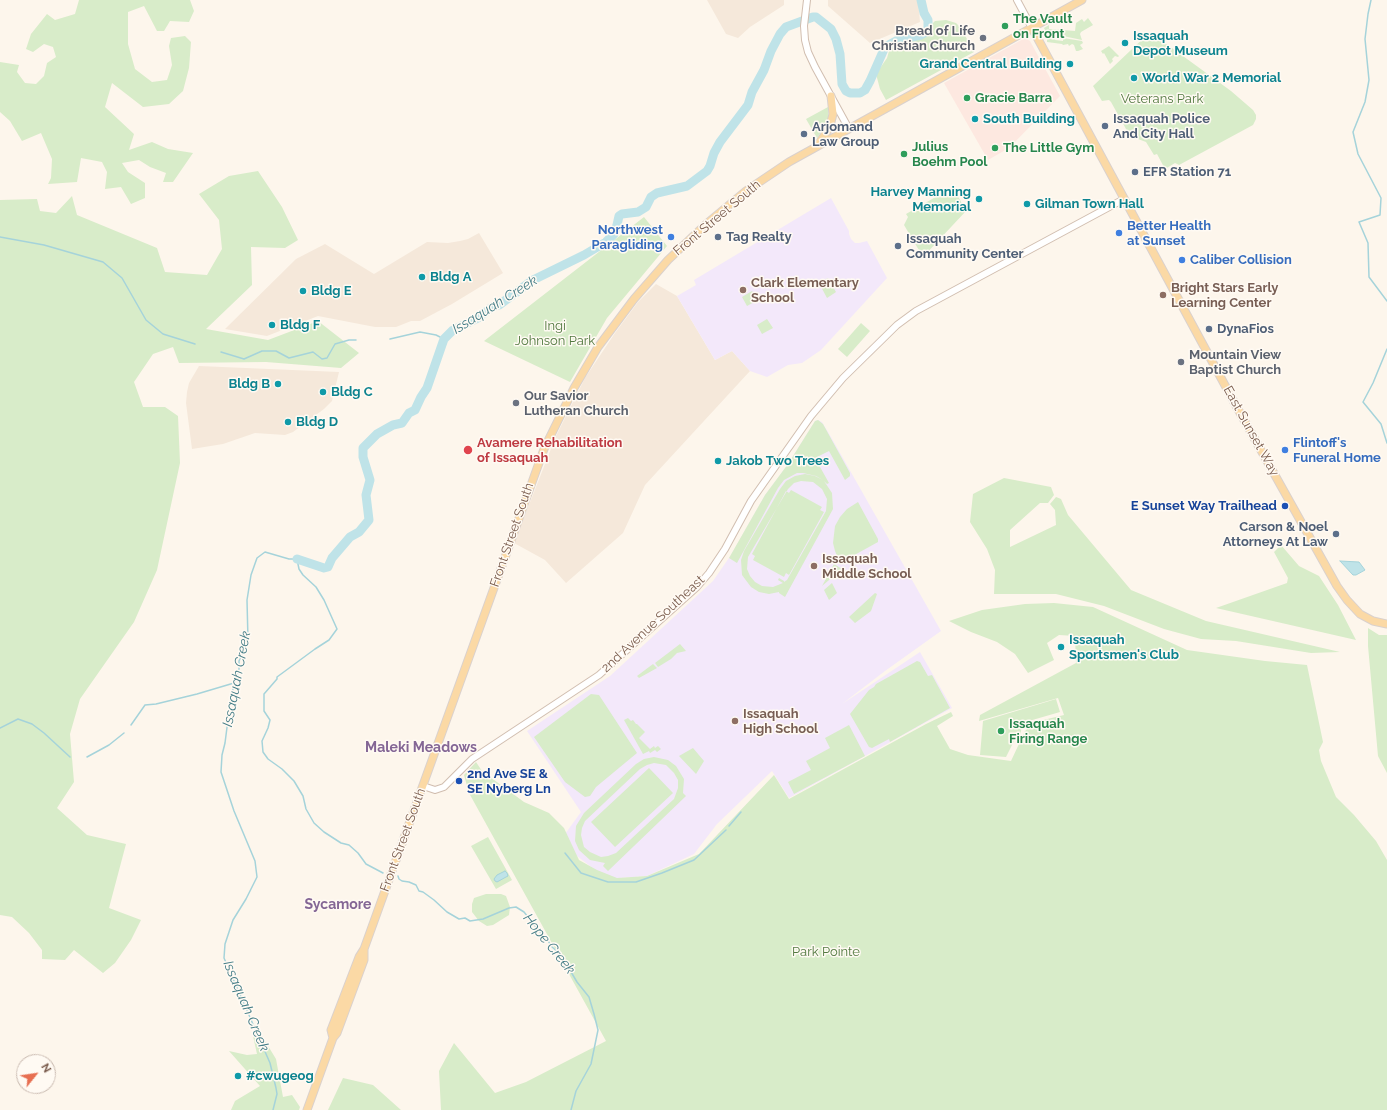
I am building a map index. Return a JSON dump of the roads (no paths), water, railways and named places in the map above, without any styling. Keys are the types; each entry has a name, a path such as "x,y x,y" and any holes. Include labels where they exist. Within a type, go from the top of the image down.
{"main road":[{"name":"Front Street South","path":"307,1110 333,1038 332,1030 348,995 359,957 364,949 544,449 574,388 598,347 652,277 699,230 746,191 776,170 1082,0"},
{"name":"East Sunset Way","path":"1032,28 1255,440 1340,591 1360,614 1373,621 1387,624"},
{"path":"816,148 832,122 833,114 831,96"}],"street":[{"path":"807,0 805,13 805,40 808,52 849,130"},
{"path":"1016,0 1032,28"},
{"name":"2nd Avenue Southeast","path":"423,786 435,790 444,787 472,759 599,675 697,587 723,553 754,497 812,416 843,378 897,325 916,311 1124,199"}],"water":[{"path":"1340,561 1359,562 1365,570 1353,575"},
{"path":"505,871 508,876 497,882 495,881 494,879 497,875"}],"waterway":[{"name":"Issaquah Creek","path":"297,559 324,568 328,567 332,558 350,537 359,532 369,520 366,495 370,480 363,457 363,448 377,434 393,425 402,423 409,413 415,410 427,388 444,339 453,330 478,318 492,307 499,305 533,280 584,255 606,242 614,234 619,216 622,214 638,212 646,207 651,197 657,193 687,186 707,171 720,142 748,105 752,92 764,70 771,51 780,34 786,27 816,17 831,29 836,39 840,54 842,84 846,91 850,93 860,93 865,90 870,81 885,47 898,40 921,35 926,32 928,28 928,20 924,13 921,0"},
{"path":"1371,0 1365,39 1369,80 1365,102 1353,132 1358,154 1381,198 1380,215 1359,222 1368,243 1369,277 1387,301"},
{"path":"0,237 44,245 103,262 122,278 146,320 163,334 195,344"},
{"path":"390,339 420,332 436,335 444,339"},
{"path":"221,352 244,359 262,351 276,351 289,358 313,352 322,359 327,358 335,344 349,340 356,340"},
{"path":"1387,349 1373,383 1363,402 1381,424 1387,443"},
{"name":"Issaquah Creek","path":"273,1110 277,1094 270,1063 224,958 225,944 233,920 257,877 255,861 234,811 221,772 222,755 231,696 239,669 239,661 248,640 247,600 251,575 257,558 265,552 289,559 297,559 299,569 303,575 316,587 324,600 337,629 329,640 277,677 277,679 264,694 264,711 270,720 262,741 263,752 268,759 282,769 294,781 303,796 306,809 314,823 324,832 341,843 349,845 358,853 366,864 383,873"},
{"path":"131,725 145,705 156,704 197,694 234,683"},
{"path":"0,728 18,719 32,724 70,757"},
{"path":"87,757 109,745 124,733"},
{"path":"729,826 741,812"},
{"path":"565,853 581,873 608,882 636,882 694,860 726,830"},
{"name":"Hope Creek","path":"398,876 402,881 416,885 419,891 423,892 447,912 459,919 465,918 470,921 483,919 509,908 516,907 524,912 540,932 546,937 551,946 561,955 577,982 589,997 598,1030 591,1064 576,1091 571,1110"}],"place":[{"name":"The Vault on Front","path":"1005,26"},
{"name":"Bread of Life Christian Church","path":"983,38"},
{"name":"Issaquah Depot Museum","path":"1125,43"},
{"name":"Grand Central Building","path":"1070,64"},
{"name":"World War 2 Memorial","path":"1134,78"},
{"name":"Gracie Barra","path":"967,98"},
{"name":"South Building","path":"975,119"},
{"name":"Issaquah Police And City Hall","path":"1105,126"},
{"name":"Arjomand Law Group","path":"804,134"},
{"name":"The Little Gym","path":"995,148"},
{"name":"Julius Boehm Pool","path":"904,154"},
{"name":"EFR Station 71","path":"1135,172"},
{"name":"Harvey Manning Memorial","path":"979,199"},
{"name":"Gilman Town Hall","path":"1027,204"},
{"name":"Better Health at Sunset","path":"1119,233"},
{"name":"Northwest Paragliding","path":"671,237"},
{"name":"Tag Realty","path":"718,237"},
{"name":"Issaquah Community Center","path":"898,246"},
{"name":"Caliber Collision","path":"1182,260"},
{"name":"Bldg A","path":"422,277"},
{"name":"Clark Elementary School","path":"743,290"},
{"name":"Bldg E","path":"303,291"},
{"name":"Bright Stars Early Learning Center","path":"1163,295"},
{"name":"Bldg F","path":"272,325"},
{"name":"DynaFios","path":"1209,329"},
{"name":"Mountain View Baptist Church","path":"1181,362"},
{"name":"Bldg B","path":"278,384"},
{"name":"Bldg C","path":"323,392"},
{"name":"Our Savior Lutheran Church","path":"516,403"},
{"name":"Bldg D","path":"288,422"},
{"name":"Avamere Rehabilitation of Issaquah","path":"468,450"},
{"name":"Flintoff's Funeral Home","path":"1285,450"},
{"name":"Jakob Two Trees","path":"718,461"},
{"name":"E Sunset Way Trailhead","path":"1285,506"},
{"name":"Carson & Noel Attorneys At Law","path":"1336,534"},
{"name":"Issaquah Middle School","path":"814,566"},
{"name":"Issaquah Sportsmen's Club","path":"1061,647"},
{"name":"Issaquah High School","path":"735,721"},
{"name":"Issaquah Firing Range","path":"1001,731"},
{"name":"2nd Ave SE & SE Nyberg Ln","path":"459,781"},
{"name":"#cwugeog","path":"238,1076"}],"district":[{"name":"Maleki Meadows","path":"421,748"},
{"name":"Sycamore","path":"338,905"}],"park label":[{"name":"Veterans Park","path":"1162,99"},
{"name":"Ingi Johnson Park","path":"555,334"},
{"name":"Park Pointe","path":"826,952"}]}
